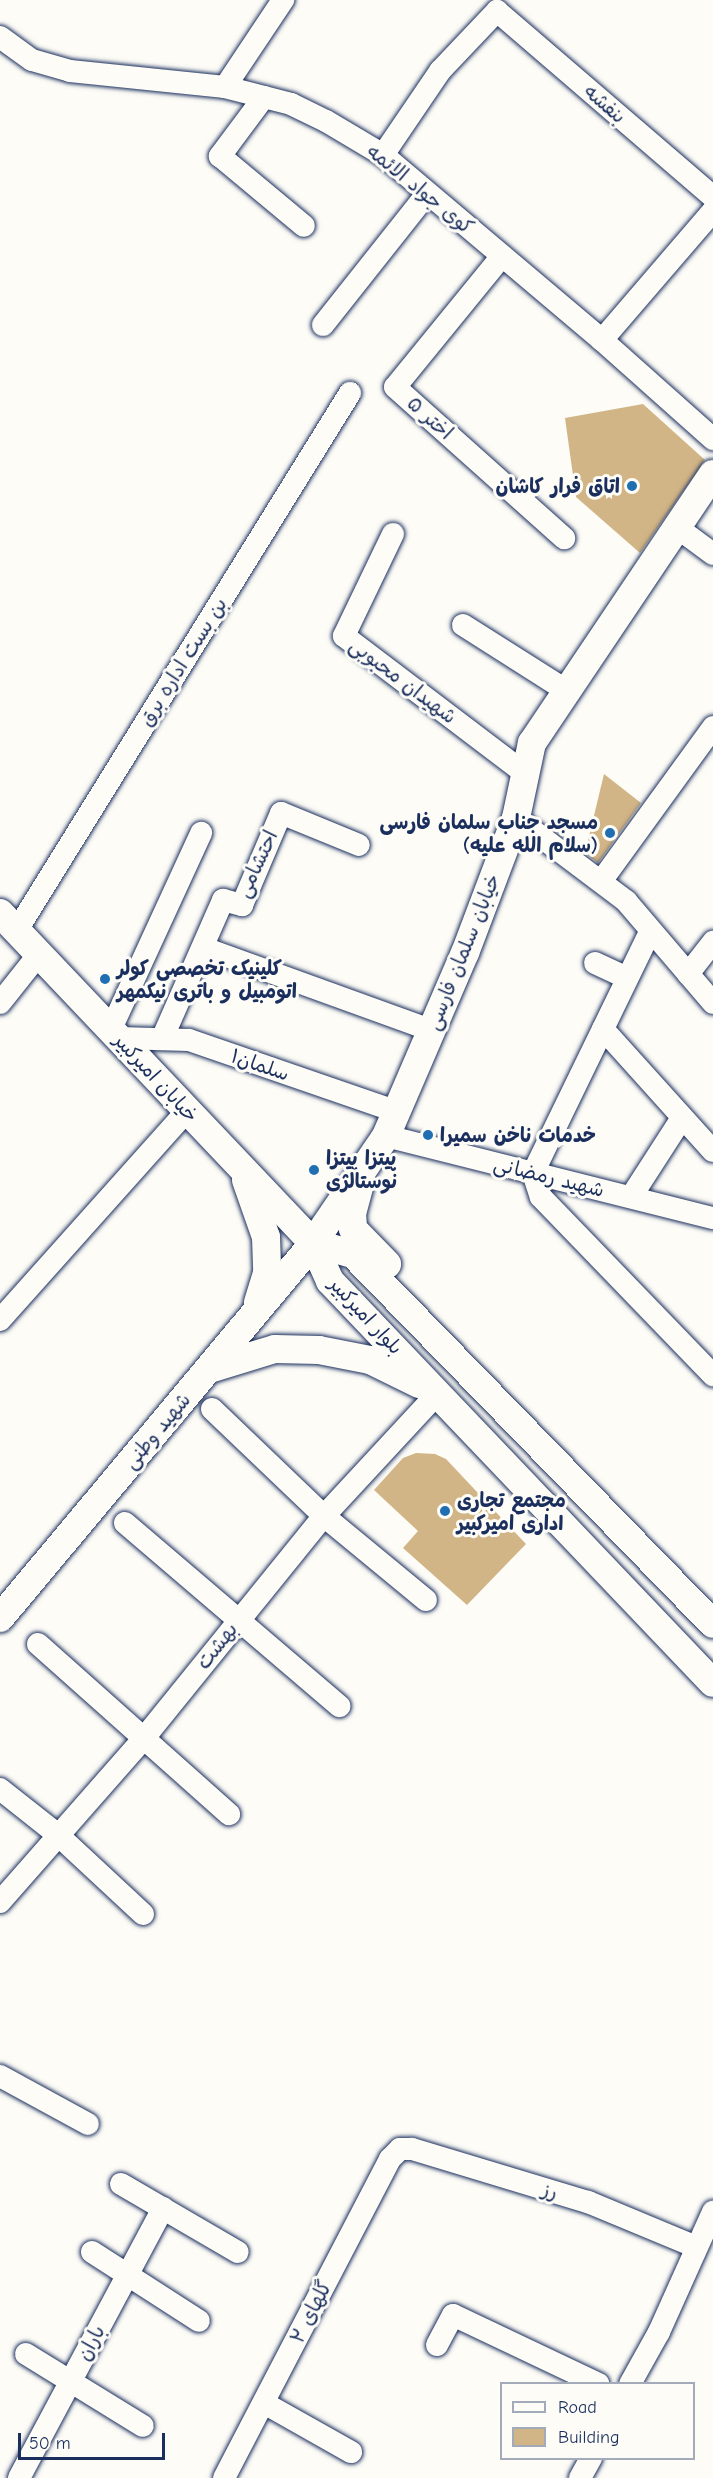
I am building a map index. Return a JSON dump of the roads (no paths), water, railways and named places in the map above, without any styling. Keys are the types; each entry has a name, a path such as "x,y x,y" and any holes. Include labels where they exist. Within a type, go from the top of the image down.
{"main road":[{"name":"خیابان سلمان فارسی","path":"313,1243 392,1124 465,953 516,818 523,772 532,743 675,526 713,474"},
{"name":"خیابان امیرکبیر","path":"8,921 313,1243"},
{"path":"234,1160 252,1190 266,1237 267,1273 254,1315"},
{"path":"363,1170 352,1213 353,1229 401,1279 409,1310"},
{"name":"بلوار امیرکبیر","path":"313,1243 353,1254 713,1624"},
{"name":"بلوار امیرکبیر","path":"313,1243 330,1281 713,1683"},
{"name":"شهید وطنی","path":"0,1617 313,1243"},
{"path":"209,1369 274,1349 319,1350 370,1360 438,1393"}],"street":[{"path":"225,87 283,0"},
{"name":"بنفشه","path":"383,156 440,71 497,11 713,197"},
{"name":"کوی جواد الائمه","path":"0,37 32,60 69,72 225,87 264,97 326,122 383,156 602,339 713,439"},
{"path":"264,97 220,156 304,226"},
{"path":"323,325 427,194"},
{"path":"602,339 709,224"},
{"name":"اختر ۵","path":"502,256 394,387 564,538"},
{"name":"بن بست اداره برق","path":"8,921 350,393"},
{"path":"675,526 713,554"},
{"name":"شهیدان محبوبی","path":"393,534 344,636 523,772"},
{"path":"463,625 567,691"},
{"path":"602,880 713,727"},
{"name":"احتشامی","path":"162,1039 204,948 223,900 242,905 281,813 359,845"},
{"path":"516,818 602,880 713,1003"},
{"path":"115,1034 201,833"},
{"path":"650,932 533,1173 541,1197 713,1376"},
{"path":"688,974 713,942"},
{"path":"204,948 431,1030"},
{"path":"0,1003 39,954"},
{"path":"595,963 627,978"},
{"path":"603,1029 713,1152"},
{"name":"سلمان۱","path":"115,1034 189,1040 392,1124"},
{"path":"0,1320 188,1110"},
{"path":"631,1197 682,1118"},
{"name":"شهید رمضانی","path":"392,1124 533,1173 713,1218"},
{"name":"بهشت","path":"0,1902 144,1738 324,1516 438,1393"},
{"path":"212,1409 324,1516 426,1600"},
{"path":"125,1522 237,1622 339,1706"},
{"path":"38,1644 229,1814"},
{"path":"0,1790 58,1836 143,1914"},
{"path":"0,2076 88,2124"},
{"name":"رز","path":"400,2149 412,2149 704,2239"},
{"name":"گلهای ۲","path":"224,2478 390,2159 400,2149"},
{"path":"121,2184 238,2252"},
{"name":"باران","path":"20,2478 163,2208"},
{"path":"631,2382 659,2332 704,2239 713,2212"},
{"path":"92,2252 200,2322"},
{"path":"436,2345 453,2315 594,2382"},
{"path":"26,2354 143,2426"},
{"path":"264,2403 351,2452"},
{"path":"580,2478 590,2460"},
{"path":"0,2475 5,2478"}],"place":[{"name":"اتاق فرار کاشان","path":"632,486"},
{"name":"مسجد جناب سلمان فارسی (سلام الله علیه)","path":"610,833"},
{"name":"کلینیک تخصصی کولر اتومبیل و باتری نیکمهر","path":"105,979"},
{"name":"خدمات ناخن سمیرا","path":"428,1135"},
{"name":"پیتزا پیتزا نوستالژی","path":"314,1170"},
{"name":"مجتمع تجاری اداری امیرکبیر","path":"445,1511"}]}
